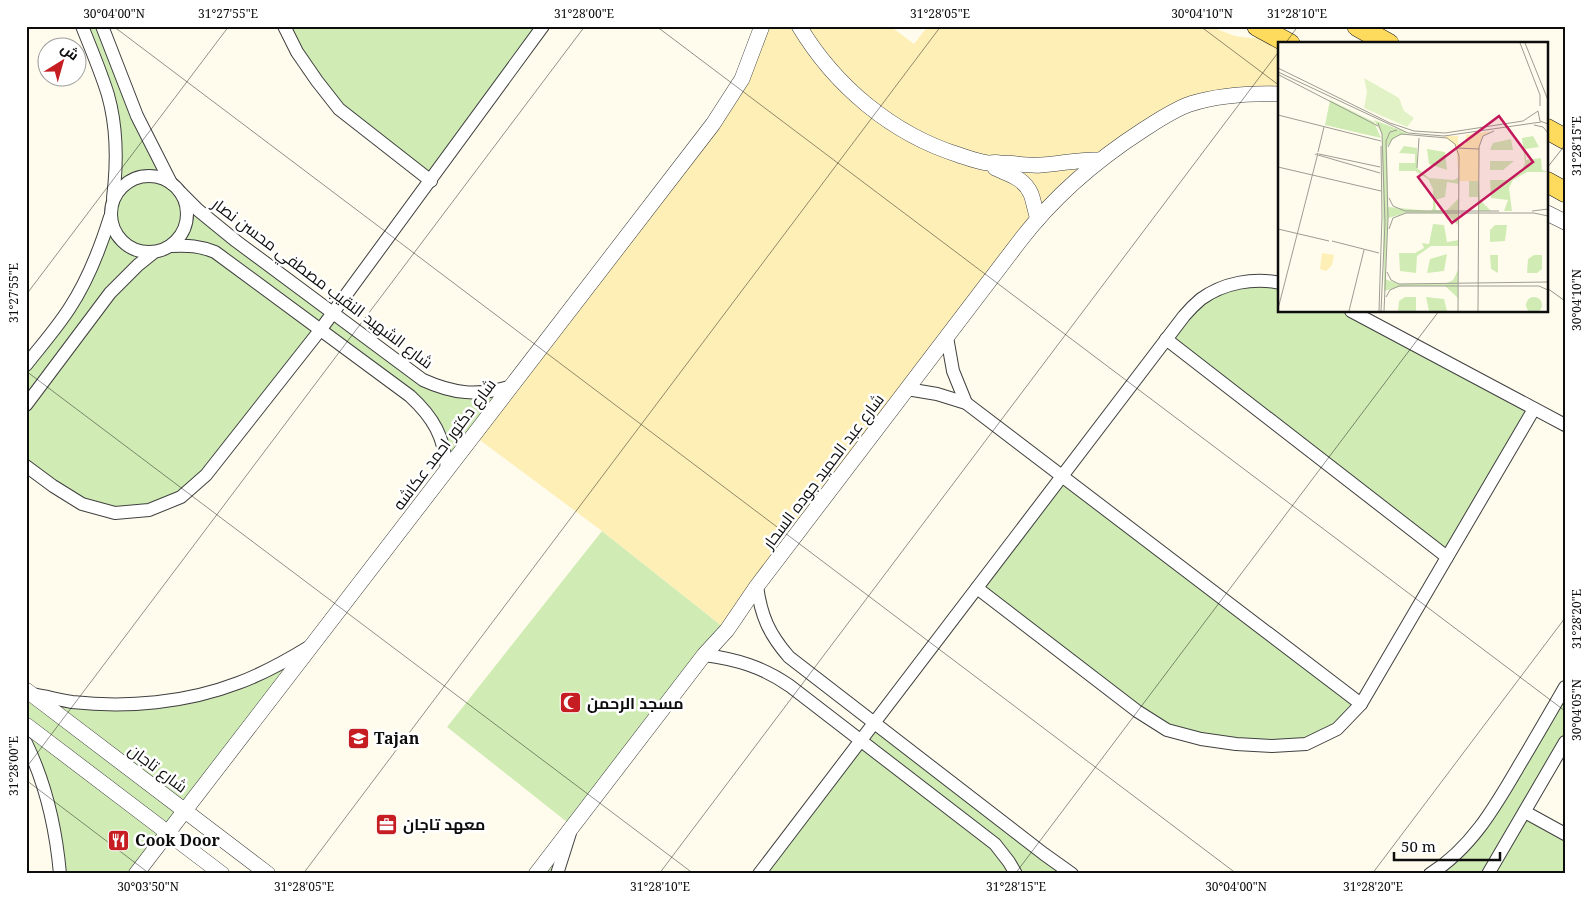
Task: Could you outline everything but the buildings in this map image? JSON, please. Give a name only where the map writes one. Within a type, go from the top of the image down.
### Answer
[{"type":"main road","points":[[1257,26],[1286,42]]},
{"type":"main road","points":[[1357,26],[1385,42]]},
{"type":"main road","points":[[1548,130],[1565,139]]},
{"type":"main road","points":[[1548,183],[1565,192]]},
{"type":"street","points":[[82,26],[108,96],[115,148],[116,174],[110,208],[113,230],[129,248],[153,253],[171,246],[184,231],[187,222],[185,202],[181,193],[171,183],[137,116],[102,26]]},
{"type":"street","points":[[284,26],[297,52],[339,109],[431,181]]},
{"type":"street","points":[[26,466],[82,504],[115,513],[149,510],[181,497],[206,475],[322,330],[543,26]]},
{"type":"street","name":"شارع دكتور احمد عكاشه","points":[[136,874],[713,124],[742,79],[762,26]]},
{"type":"street","points":[[799,26],[825,64],[867,105],[890,122],[942,150],[988,163],[1014,176],[1027,187],[1038,218]]},
{"type":"street","name":"شارع عبد الحميد جوده السحار","points":[[536,874],[704,655],[727,630],[757,586],[1038,218],[1066,188],[1098,160],[1163,117],[1187,105],[1234,94],[1278,94]]},
{"type":"street","points":[[988,163],[1032,165],[1074,160],[1098,160]]},
{"type":"street","points":[[113,199],[123,186],[138,177],[150,176],[161,178],[171,183]]},
{"type":"street","name":"شارع الشهيد النقيب مصطفي محسن نصار","points":[[181,193],[198,210],[236,241],[423,380],[456,392],[492,392],[510,387]]},
{"type":"street","points":[[1548,213],[1565,222]]},
{"type":"street","points":[[26,365],[69,309],[93,263],[110,218]]},
{"type":"street","points":[[171,246],[201,247],[215,252],[410,396],[423,407],[433,421],[445,452],[447,469]]},
{"type":"street","points":[[26,405],[110,293],[130,272],[153,253]]},
{"type":"street","points":[[759,874],[1184,316],[1201,299],[1222,287],[1246,281],[1278,283]]},
{"type":"street","points":[[1353,312],[1565,425]]},
{"type":"street","points":[[947,337],[954,371],[966,403]]},
{"type":"street","points":[[1166,339],[1447,557]]},
{"type":"street","points":[[907,389],[937,394],[966,403],[1361,704]]},
{"type":"street","points":[[977,588],[1137,711],[1167,730],[1201,739],[1236,744],[1272,746],[1306,744],[1337,729],[1361,704],[1534,409]]},
{"type":"street","points":[[757,586],[760,606],[766,625],[788,657],[1072,874]]},
{"type":"street","points":[[28,692],[72,702],[155,703],[194,696],[237,684],[275,667],[311,646]]},
{"type":"street","points":[[704,655],[741,661],[775,675],[995,844],[1016,874]]},
{"type":"street","points":[[1430,874],[1456,854],[1475,835],[1490,814],[1565,687]]},
{"type":"street","name":"شارع تاجان","points":[[28,692],[268,874]]},
{"type":"street","points":[[26,725],[222,874]]},
{"type":"street","points":[[1488,874],[1565,742]]},
{"type":"street","points":[[26,743],[48,803],[58,849],[60,874]]},
{"type":"street","points":[[1525,812],[1565,834]]},
{"type":"street","points":[[557,874],[572,826]]},
{"type":"green space","points":[[82,26],[102,26],[171,183],[181,193],[439,387],[509,387],[447,469],[433,421],[321,330],[206,475],[149,510],[82,504],[26,466],[26,365],[69,309],[110,218],[113,199],[112,122],[88,45],[88,38],[86,38]]},
{"type":"green space","points":[[284,26],[543,26],[431,181],[339,109]]},
{"type":"green space","points":[[1278,283],[1278,312],[1353,312],[1534,409],[1447,557],[1166,339],[1223,287]]},
{"type":"green space","points":[[1062,477],[1361,704],[1306,744],[1271,746],[1167,730],[977,588]]},
{"type":"green space","points":[[602,531],[727,630],[572,826],[447,727]]},
{"type":"green space","points":[[311,646],[136,874],[60,874],[26,743],[26,690],[72,702],[194,696]]},
{"type":"green space","points":[[1565,687],[1565,743],[1525,812],[1565,834],[1565,874],[1430,874],[1457,854]]},
{"type":"green space","points":[[874,724],[1072,874],[759,874]]},
{"type":"green space","points":[[572,826],[557,874],[536,874]]},
{"type":"sand","points":[[762,26],[890,26],[914,44],[928,26],[1209,26],[1235,36],[1264,37],[1278,43],[1278,94],[1187,105],[1066,188],[727,630],[602,531],[473,435],[713,124]]},
{"type":"place","name":"مسجد الرحمن","points":[[571,703]]},
{"type":"place","name":"Tajan","points":[[358,738]]},
{"type":"place","name":"معهد تاجان","points":[[387,824]]},
{"type":"place","name":"Cook Door","points":[[119,840]]}]
